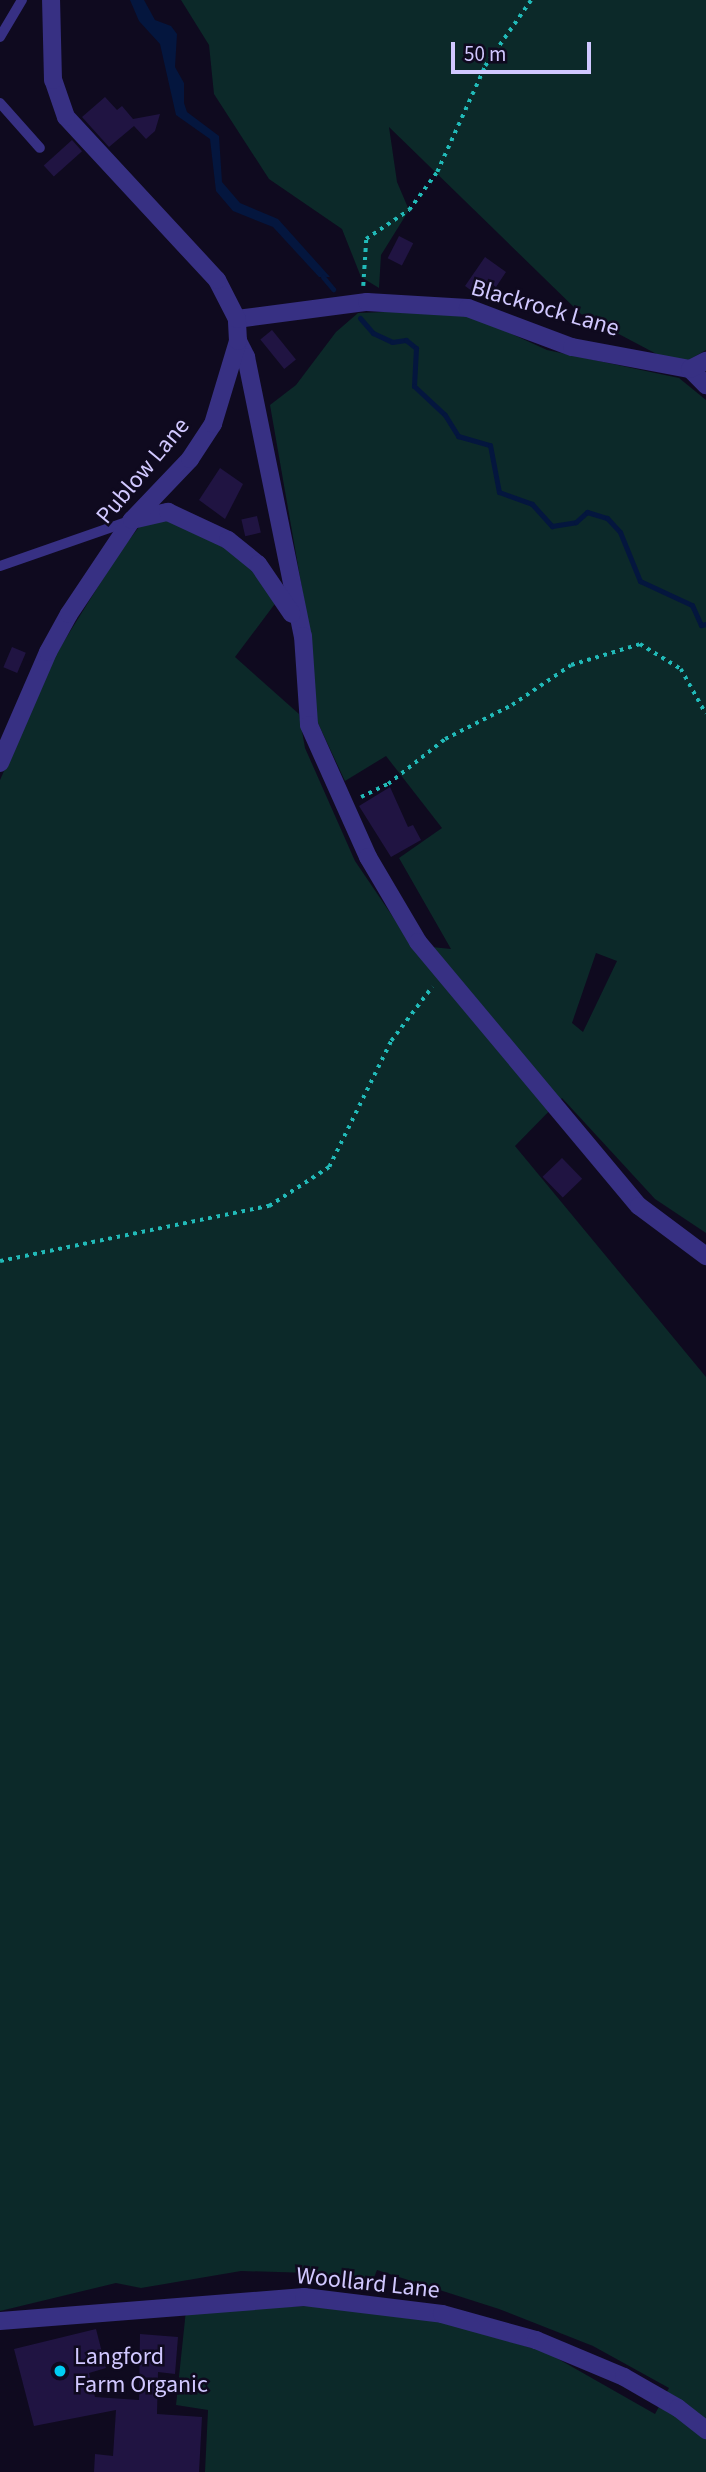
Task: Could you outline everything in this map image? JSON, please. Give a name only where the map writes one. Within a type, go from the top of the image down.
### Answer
[{"type":"street","name":"Publow Lane","points":[[0,763],[48,652],[132,520],[190,458],[213,424],[230,380],[238,341],[237,319],[218,280],[66,117],[53,80],[51,0]]},
{"type":"street","name":"Blackrock Lane","points":[[237,319],[367,302],[468,308],[572,347],[698,365],[706,385]]},
{"type":"street","points":[[238,341],[246,357],[303,636],[309,725],[344,806],[412,931],[443,972],[639,1206],[706,1256]]},
{"type":"street","points":[[132,520],[168,512],[228,540],[258,564],[283,597],[303,636]]},
{"type":"street","name":"Woollard Lane","points":[[0,2320],[304,2297],[442,2314],[536,2340],[624,2377],[678,2408],[706,2430]]},
{"type":"lane","points":[[0,37],[22,0]]},
{"type":"lane","points":[[0,103],[40,148]]},
{"type":"lane","points":[[0,566],[132,520]]},
{"type":"path","points":[[361,278],[366,239],[409,210],[437,172],[485,66],[531,0]]},
{"type":"path","points":[[344,806],[388,784],[445,739],[512,705],[571,665],[640,644],[681,669],[706,714]]},
{"type":"path","points":[[0,1261],[269,1206],[329,1167],[391,1041],[443,972]]},
{"type":"green space","points":[[181,0],[706,0],[706,350],[687,361],[666,359],[581,314],[389,127],[397,182],[409,210],[381,255],[379,288],[361,277],[342,229],[269,179],[214,94],[209,45]]},
{"type":"green space","points":[[437,310],[470,315],[547,350],[679,378],[706,400],[706,1233],[655,1199],[562,1098],[515,1146],[706,1377],[706,2472],[205,2472],[208,2410],[176,2405],[186,2310],[309,2306],[441,2322],[546,2352],[655,2414],[669,2388],[593,2346],[499,2309],[377,2270],[373,2280],[311,2273],[241,2271],[141,2288],[116,2283],[0,2311],[0,780],[56,654],[119,553],[139,527],[166,519],[241,556],[277,601],[235,657],[299,714],[305,748],[355,861],[412,945],[451,949],[399,858],[442,828],[386,756],[345,781],[317,721],[312,646],[270,405],[296,385],[336,332],[358,313]],"holes":[[[596,953],[617,961],[583,1032],[572,1023]]]},
{"type":"water","points":[[130,0],[144,0],[155,20],[171,26],[177,34],[175,67],[184,83],[184,103],[187,112],[219,136],[222,182],[240,203],[278,219],[330,277],[319,277],[273,227],[233,211],[216,191],[210,139],[176,115],[160,44],[139,21]]},
{"type":"building","points":[[105,97],[117,110],[122,106],[133,119],[160,114],[155,131],[146,139],[134,126],[109,147],[82,117]]},
{"type":"building","points":[[72,140],[82,151],[54,177],[44,165]]},
{"type":"building","points":[[399,236],[413,243],[402,266],[388,258]]},
{"type":"building","points":[[485,257],[506,272],[496,287],[489,282],[479,296],[465,286]]},
{"type":"building","points":[[272,330],[296,360],[284,369],[260,339]]},
{"type":"building","points":[[220,468],[243,484],[225,519],[199,500]]},
{"type":"building","points":[[257,516],[261,533],[245,536],[241,520]]},
{"type":"building","points":[[12,647],[26,653],[17,673],[3,667]]},
{"type":"building","points":[[390,787],[408,827],[413,825],[421,840],[391,857],[359,806]]},
{"type":"building","points":[[562,1158],[582,1179],[563,1198],[543,1177]]},
{"type":"building","points":[[96,2329],[106,2368],[89,2373],[95,2397],[139,2400],[140,2334],[178,2337],[175,2374],[158,2372],[157,2414],[202,2417],[199,2472],[94,2472],[95,2454],[113,2456],[116,2410],[34,2426],[14,2349]]},
{"type":"waterway","points":[[323,277],[333,289]]},
{"type":"waterway","points":[[360,318],[373,333],[392,342],[406,340],[416,348],[414,386],[445,415],[458,436],[490,445],[499,492],[532,504],[552,526],[576,522],[587,512],[607,518],[620,532],[640,581],[692,605],[701,625],[706,624]]},
{"type":"place","name":"Langford Farm Organic","points":[[60,2371]]}]
